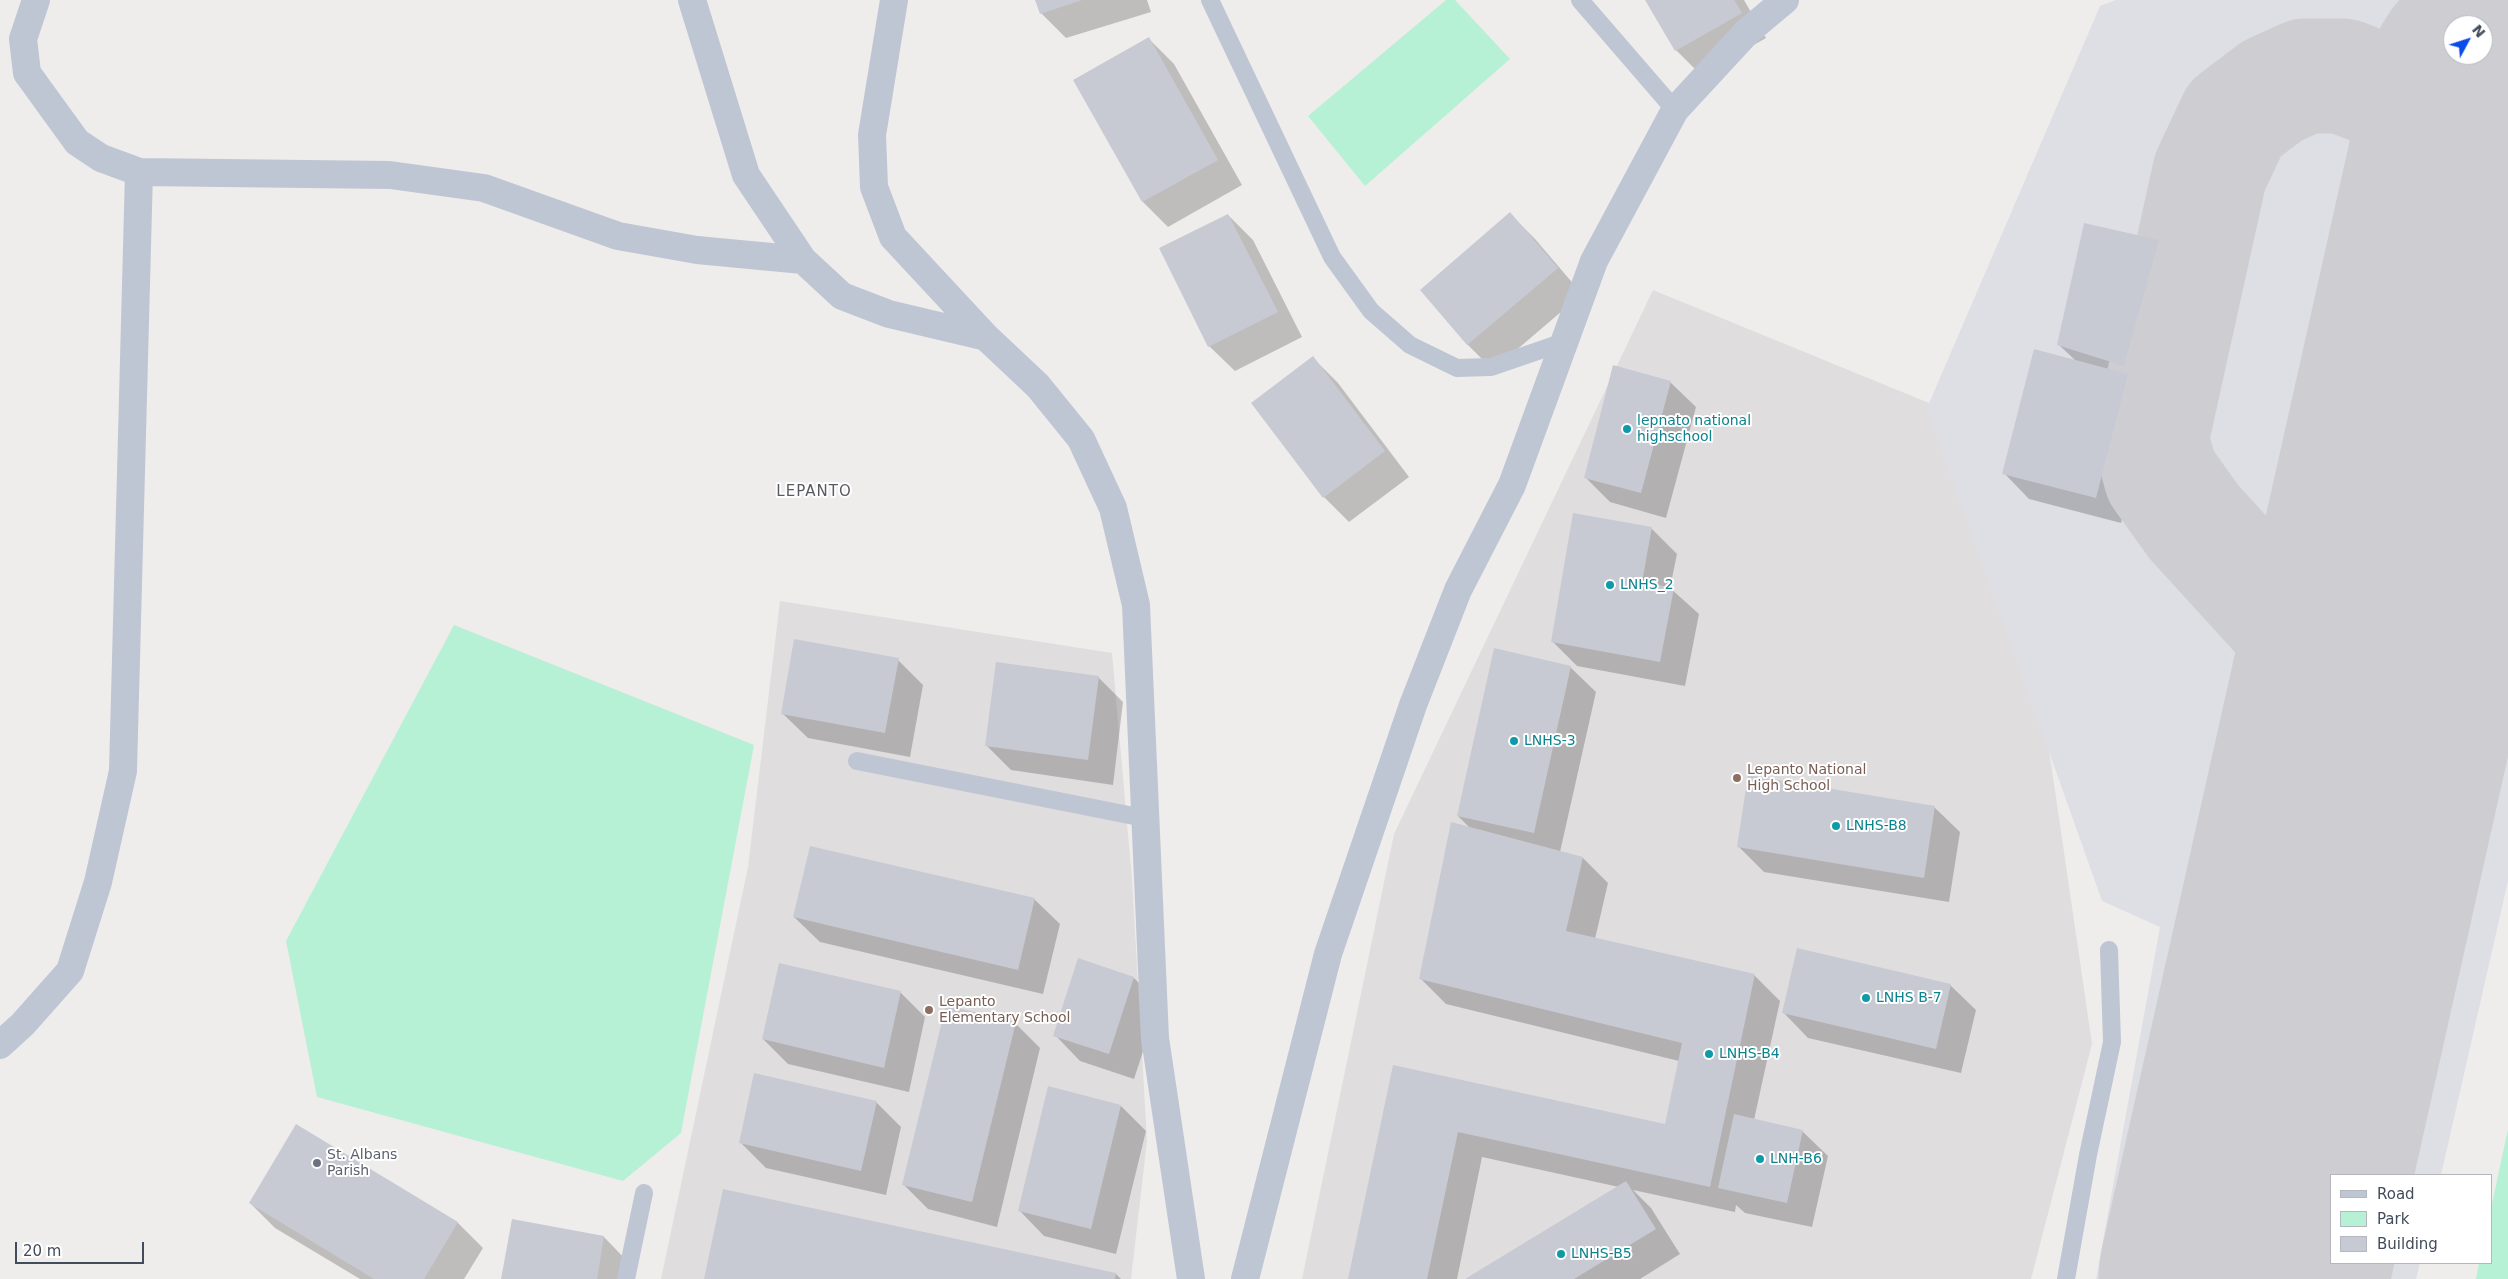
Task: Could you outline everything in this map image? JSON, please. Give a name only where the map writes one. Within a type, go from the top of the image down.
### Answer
[{"type":"street","points":[[36,0],[23,39],[27,73],[77,142],[101,158],[139,172],[390,175],[484,188],[618,236],[696,250],[803,260]]},
{"type":"street","points":[[692,0],[746,175],[803,260],[842,296],[889,314],[986,337]]},
{"type":"street","points":[[894,0],[872,135],[874,186],[893,237],[986,337],[1038,386],[1081,439],[1113,508],[1136,605],[1144,818],[1156,1038],[1191,1279]]},
{"type":"street","points":[[1245,1279],[1331,945],[1413,704],[1458,590],[1512,484],[1594,262],[1675,110],[1748,32],[1785,0]]},
{"type":"street","points":[[0,1045],[22,1024],[70,971],[98,882],[123,772],[139,172]]},
{"type":"lane","points":[[1210,0],[1332,257],[1371,311],[1410,346],[1457,368],[1491,367],[1564,342]]},
{"type":"lane","points":[[1580,0],[1675,110]]},
{"type":"lane","points":[[857,761],[1144,818]]},
{"type":"lane","points":[[2066,1279],[2088,1155],[2112,1042],[2109,950]]},
{"type":"lane","points":[[626,1279],[644,1193]]},
{"type":"shaded area","points":[[2116,0],[2508,0],[2508,881],[2441,1174],[2330,1174],[2330,1264],[2420,1264],[2416,1279],[2096,1279],[2160,927],[2102,901],[1927,408],[2100,6]]},
{"type":"shaded area","name":"Lepanto National High School","points":[[1653,290],[1929,403],[2045,722],[2092,1044],[2031,1279],[1302,1279],[1394,834]]},
{"type":"shaded area","name":"Lepanto Elementary School","points":[[780,601],[1112,653],[1132,879],[1147,1141],[1131,1279],[661,1279],[748,867]]},
{"type":"green space","points":[[1446,0],[1455,0],[1510,59],[1365,186],[1308,116]]},
{"type":"green space","points":[[454,625],[754,745],[681,1133],[623,1181],[317,1097],[286,941]]},
{"type":"green space","points":[[2508,1129],[2508,1279],[2476,1279],[2479,1264],[2493,1264],[2493,1199]]},
{"type":"building","points":[[1035,0],[1082,0],[1040,14]]},
{"type":"building","points":[[1645,0],[1734,0],[1742,13],[1675,51]]},
{"type":"building","points":[[1149,37],[1218,160],[1142,202],[1073,80]]},
{"type":"building","points":[[1510,212],[1558,268],[1467,345],[1420,290]]},
{"type":"building","points":[[1228,214],[1278,312],[1208,347],[1159,248]]},
{"type":"building","points":[[2084,223],[2159,240],[2124,366],[2057,345]]},
{"type":"building","points":[[2034,349],[2128,374],[2096,498],[2002,474]]},
{"type":"building","points":[[1313,356],[1385,451],[1323,498],[1251,403]]},
{"type":"building","name":"lepnato national highschool","points":[[1613,365],[1671,381],[1641,493],[1584,478]]},
{"type":"building","name":"LNHS_2","points":[[1573,513],[1652,527],[1642,582],[1674,588],[1660,662],[1551,642]]},
{"type":"building","points":[[794,639],[899,658],[885,733],[781,714]]},
{"type":"building","name":"LNHS-3","points":[[1494,648],[1571,666],[1534,833],[1457,816]]},
{"type":"building","points":[[996,662],[1099,676],[1088,760],[985,746]]},
{"type":"building","name":"LNHS-B8","points":[[1748,775],[1935,806],[1924,878],[1737,847]]},
{"type":"building","name":"LNHS-B4","points":[[1451,822],[1583,857],[1566,931],[1755,974],[1710,1187],[1458,1132],[1427,1279],[1348,1279],[1393,1065],[1665,1124],[1682,1043],[1419,979]]},
{"type":"building","points":[[810,846],[1035,898],[1018,970],[793,917]]},
{"type":"building","name":"LNHS B-7","points":[[1797,948],[1951,984],[1936,1049],[1782,1013]]},
{"type":"building","points":[[1078,958],[1134,977],[1109,1054],[1053,1036]]},
{"type":"building","points":[[779,963],[901,991],[884,1068],[762,1039]]},
{"type":"building","points":[[946,1005],[1016,1022],[972,1202],[902,1185]]},
{"type":"building","points":[[754,1073],[877,1101],[861,1171],[739,1143]]},
{"type":"building","points":[[1048,1086],[1121,1105],[1091,1229],[1018,1211]]},
{"type":"building","name":"LNH-B6","points":[[1734,1114],[1803,1130],[1787,1203],[1718,1188]]},
{"type":"building","name":"St. Albans Parish","points":[[296,1124],[458,1222],[424,1279],[374,1279],[249,1203]]},
{"type":"building","name":"LNHS-B5","points":[[1626,1181],[1656,1229],[1574,1279],[1465,1279]]},
{"type":"building","points":[[723,1189],[1116,1273],[1115,1279],[704,1279]]},
{"type":"building","points":[[512,1219],[604,1236],[597,1279],[501,1279]]},
{"type":"taxiway","points":[[2369,714],[2194,522],[2161,476],[2151,439],[2210,172],[2235,119],[2272,91],[2305,76],[2343,76],[2382,91],[2415,118],[2441,147],[2479,223]]},
{"type":"runway","points":[[2243,1279],[2508,95]]},
{"type":"place","name":"lepnato national highschool","points":[[1627,429]]},
{"type":"place","name":"LNHS_2","points":[[1610,585]]},
{"type":"place","name":"LNHS-3","points":[[1514,741]]},
{"type":"place","name":"Lepanto National High School","points":[[1737,778]]},
{"type":"place","name":"LNHS-B8","points":[[1836,826]]},
{"type":"place","name":"LNHS B-7","points":[[1866,998]]},
{"type":"place","name":"Lepanto Elementary School","points":[[929,1010]]},
{"type":"place","name":"LNHS-B4","points":[[1709,1054]]},
{"type":"place","name":"LNH-B6","points":[[1760,1159]]},
{"type":"place","name":"St. Albans Parish","points":[[317,1163]]},
{"type":"place","name":"LNHS-B5","points":[[1561,1254]]},
{"type":"district","name":"LEPANTO","points":[[814,492]]}]
